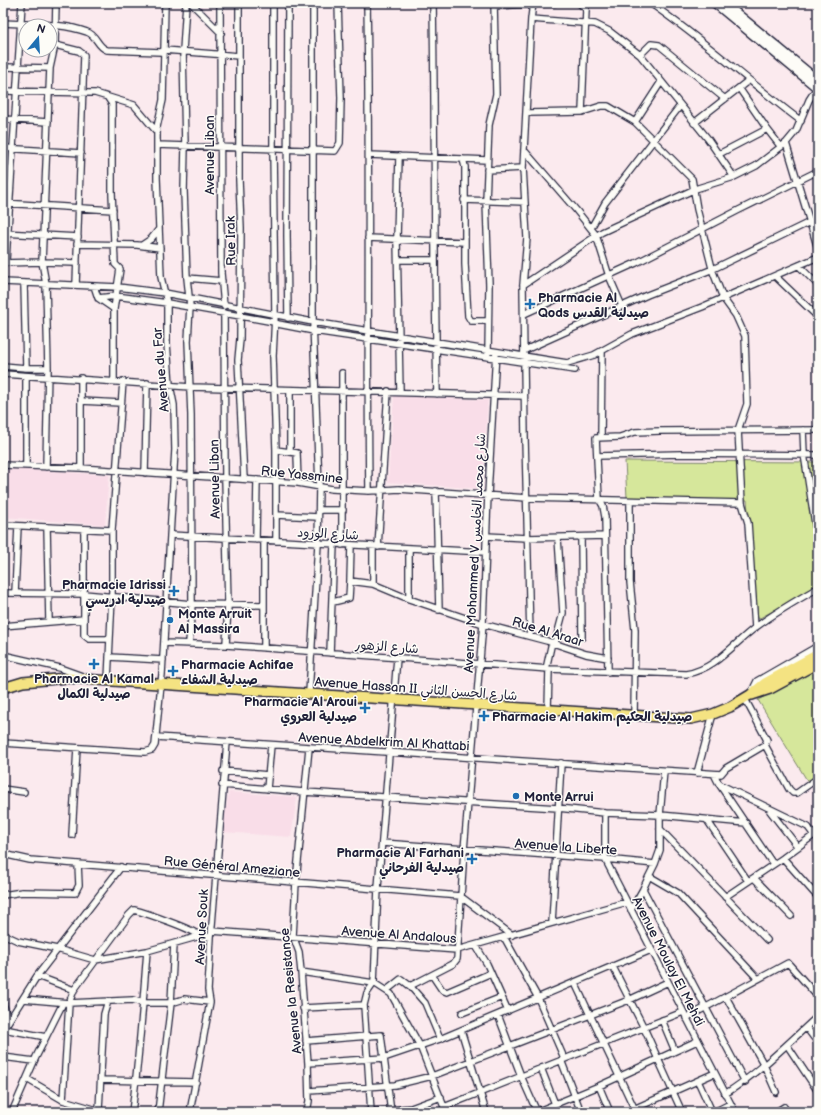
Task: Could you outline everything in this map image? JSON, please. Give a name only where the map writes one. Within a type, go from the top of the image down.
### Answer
[{"type":"main road","name":"Avenue Hassan II شارع الحسن الثاني","points":[[747,697],[765,683],[818,654]]},
{"type":"main road","name":"Avenue Hassan II شارع الحسن الثاني","points":[[3,688],[23,682],[49,679],[108,680],[691,719],[713,714],[747,697],[770,689],[818,663]]},
{"type":"street","points":[[21,18],[22,3]]},
{"type":"street","points":[[56,3],[56,18]]},
{"type":"street","name":"Avenue du Far","points":[[156,737],[163,660],[174,475],[175,429],[167,343],[167,303],[161,278],[157,145],[157,132],[163,100],[165,3]]},
{"type":"street","points":[[186,3],[184,51],[186,146],[184,191],[187,278],[190,306],[188,341],[191,387],[190,537],[192,604],[189,643]]},
{"type":"street","points":[[191,3],[220,33]]},
{"type":"street","name":"Avenue Liban","points":[[220,3],[220,148],[222,281],[224,306]]},
{"type":"street","name":"Rue Irak","points":[[239,3],[241,312],[238,360],[244,479]]},
{"type":"street","points":[[273,3],[272,149],[275,315],[273,389],[277,481],[276,541]]},
{"type":"street","points":[[288,3],[288,318]]},
{"type":"street","points":[[309,693],[319,510],[313,322],[313,3]]},
{"type":"street","points":[[157,145],[220,148],[313,149],[335,151],[340,143],[341,98],[338,3]]},
{"type":"street","points":[[367,3],[370,155],[368,238],[369,491]]},
{"type":"street","points":[[433,3],[436,158],[435,340],[437,394]]},
{"type":"street","points":[[487,357],[488,321],[486,201],[489,125],[496,94],[494,5],[554,3]]},
{"type":"street","points":[[582,3],[586,9],[582,112]]},
{"type":"street","points":[[650,3],[710,47],[748,80],[801,121]]},
{"type":"street","points":[[523,285],[596,236],[695,189],[734,177],[756,166],[786,143],[796,131],[809,100],[818,88],[714,3]]},
{"type":"street","points":[[725,3],[818,80]]},
{"type":"street","points":[[530,636],[524,396],[523,285],[527,238],[523,168],[533,4]]},
{"type":"street","points":[[531,19],[586,22],[595,24],[609,31],[640,55],[719,154],[734,177]]},
{"type":"street","points":[[3,23],[18,23]]},
{"type":"street","points":[[58,25],[89,32],[100,46],[107,50],[161,52],[164,50],[184,51],[186,53],[220,53],[223,56],[239,56]]},
{"type":"street","points":[[640,55],[651,44],[659,45],[724,99]]},
{"type":"street","points":[[58,46],[79,51],[84,55],[76,285]]},
{"type":"street","points":[[3,263],[6,261],[5,233],[10,204],[19,58]]},
{"type":"street","points":[[46,467],[48,368],[46,284],[42,262],[50,68],[52,58]]},
{"type":"street","points":[[3,67],[50,68]]},
{"type":"street","points":[[694,123],[748,80]]},
{"type":"street","points":[[635,122],[661,82]]},
{"type":"street","points":[[739,88],[781,147]]},
{"type":"street","points":[[3,91],[95,93],[134,105],[157,132]]},
{"type":"street","points":[[108,98],[112,104],[115,264],[120,269],[114,309],[114,380]]},
{"type":"street","points":[[527,113],[582,112],[601,106],[608,106],[635,122],[689,175],[695,189],[702,229],[712,269],[723,298],[742,327],[746,346],[747,404],[738,430],[742,503],[748,523],[755,628]]},
{"type":"street","points":[[591,228],[605,203],[680,106]]},
{"type":"street","points":[[3,120],[48,122]]},
{"type":"street","points":[[719,154],[767,129]]},
{"type":"street","points":[[786,143],[818,248]]},
{"type":"street","points":[[3,148],[81,153]]},
{"type":"street","points":[[524,150],[591,228],[596,236],[609,276],[622,306]]},
{"type":"street","points":[[370,155],[487,160]]},
{"type":"street","points":[[399,156],[398,260],[400,392]]},
{"type":"street","points":[[463,159],[465,167],[464,200],[468,316],[470,321],[488,321]]},
{"type":"street","points":[[487,170],[523,168]]},
{"type":"street","points":[[524,314],[609,276],[797,180],[818,172]]},
{"type":"street","points":[[464,200],[525,202]]},
{"type":"street","points":[[3,203],[44,207],[113,210]]},
{"type":"street","points":[[3,282],[118,287],[165,293],[189,297],[224,306],[278,324],[314,331],[399,342],[496,359],[524,356],[622,306],[712,269],[818,218]]},
{"type":"street","points":[[141,245],[151,239],[159,229]]},
{"type":"street","points":[[5,233],[78,237]]},
{"type":"street","points":[[368,238],[465,242]]},
{"type":"street","points":[[77,244],[141,245],[160,248]]},
{"type":"street","points":[[98,298],[116,296],[190,306],[224,313],[241,312],[275,315],[369,331],[435,340],[496,352],[566,363],[586,359],[632,334],[723,298],[818,257]]},
{"type":"street","points":[[398,260],[435,260]]},
{"type":"street","points":[[3,263],[76,262]]},
{"type":"street","points":[[799,266],[818,285]]},
{"type":"street","points":[[775,276],[818,317]]},
{"type":"street","points":[[187,278],[222,281]]},
{"type":"street","points":[[24,283],[26,368]]},
{"type":"street","points":[[94,286],[94,291],[98,298],[114,309]]},
{"type":"street","name":"Avenue Liban","points":[[224,313],[225,478],[228,605],[226,645]]},
{"type":"street","points":[[601,437],[602,351]]},
{"type":"street","name":"Avenue Mohammed V شارع محمد الخامس","points":[[457,950],[460,896],[483,624],[485,552],[495,396],[496,352]]},
{"type":"street","points":[[524,356],[576,370]]},
{"type":"street","points":[[3,366],[48,368]]},
{"type":"street","points":[[342,373],[342,545]]},
{"type":"street","points":[[3,374],[48,378],[114,380],[191,387],[239,387],[316,391],[388,391],[524,396]]},
{"type":"street","points":[[26,376],[26,466]]},
{"type":"street","points":[[81,378],[81,468]]},
{"type":"street","points":[[108,680],[112,597],[112,530],[122,381]]},
{"type":"street","points":[[145,473],[147,383]]},
{"type":"street","points":[[290,390],[290,451]]},
{"type":"street","points":[[373,584],[382,491],[388,391]]},
{"type":"street","points":[[81,401],[121,403]]},
{"type":"street","points":[[804,430],[804,454],[818,543]]},
{"type":"street","points":[[608,672],[605,510],[599,499],[596,438],[620,437],[635,432],[818,430]]},
{"type":"street","points":[[276,450],[295,452],[298,455],[298,483]]},
{"type":"street","points":[[597,456],[818,454]]},
{"type":"street","name":"Rue Yassmine","points":[[3,465],[81,468],[277,481],[332,489],[369,491],[399,489],[488,494],[527,498],[742,503]]},
{"type":"street","points":[[256,540],[257,480]]},
{"type":"street","points":[[436,491],[439,550],[439,610]]},
{"type":"street","points":[[630,501],[630,582],[635,630],[633,673],[634,716]]},
{"type":"street","points":[[319,510],[343,510]]},
{"type":"street","points":[[276,515],[318,517]]},
{"type":"street","points":[[3,525],[112,530]]},
{"type":"street","points":[[15,593],[18,526]]},
{"type":"street","points":[[47,527],[48,622]]},
{"type":"street","points":[[84,529],[84,619],[86,638],[110,639]]},
{"type":"street","name":"شارع الورود","points":[[170,536],[485,552]]},
{"type":"street","points":[[486,536],[558,538],[605,536]]},
{"type":"street","points":[[581,536],[582,637]]},
{"type":"street","points":[[548,710],[548,669],[563,613],[558,538]]},
{"type":"street","points":[[264,541],[264,648]]},
{"type":"street","points":[[330,653],[334,544]]},
{"type":"street","points":[[333,602],[349,598],[351,545]]},
{"type":"street","points":[[409,549],[409,599]]},
{"type":"street","name":"Rue Al Araar","points":[[350,581],[373,584],[439,610],[483,624],[530,636],[586,654],[608,658]]},
{"type":"street","name":"شارع الزهور","points":[[164,643],[226,645],[548,669],[686,674],[706,669],[720,659],[755,628],[818,588]]},
{"type":"street","points":[[3,593],[84,594],[192,604],[264,605]]},
{"type":"street","points":[[3,626],[84,619]]},
{"type":"street","points":[[773,864],[719,784],[714,774],[721,774],[726,768],[765,745],[767,740],[747,697],[757,681],[818,646]]},
{"type":"street","points":[[3,655],[60,668],[97,680]]},
{"type":"street","points":[[109,657],[163,660]]},
{"type":"street","points":[[371,1112],[364,1005],[367,993],[374,983],[378,888],[387,798],[397,658]]},
{"type":"street","points":[[697,773],[713,714]]},
{"type":"street","points":[[3,743],[145,752],[152,750],[156,737]]},
{"type":"street","name":"Avenue Abdelkrim Al Khattabi","points":[[156,737],[390,754],[472,756],[714,774]]},
{"type":"street","name":"Avenue Souk","points":[[190,1112],[210,1002],[208,990],[211,934],[226,742]]},
{"type":"street","points":[[267,789],[271,745]]},
{"type":"street","points":[[765,745],[789,789],[793,793],[797,793],[818,778]]},
{"type":"street","points":[[72,834],[77,748]]},
{"type":"street","name":"Avenue la Resistance","points":[[307,1112],[309,1091],[308,1063],[301,972],[299,952],[293,936],[296,882],[309,748]]},
{"type":"street","points":[[552,923],[561,763]]},
{"type":"street","points":[[223,771],[268,775]]},
{"type":"street","points":[[631,910],[643,889],[660,850],[660,815],[664,771]]},
{"type":"street","points":[[719,784],[812,831],[814,835],[725,897]]},
{"type":"street","points":[[222,785],[468,804],[660,815],[746,823]]},
{"type":"street","points":[[3,790],[24,792]]},
{"type":"street","points":[[769,809],[798,847]]},
{"type":"street","name":"Avenue Moulay El Mehdi","points":[[605,813],[606,859],[697,1041],[735,1112]]},
{"type":"street","points":[[707,820],[748,881]]},
{"type":"street","points":[[660,829],[767,940]]},
{"type":"street","name":"Avenue la Liberte","points":[[382,843],[606,859],[655,864]]},
{"type":"street","name":"Rue Général Ameziane","points":[[3,854],[30,860],[460,896]]},
{"type":"street","points":[[783,858],[815,894]]},
{"type":"street","points":[[3,895],[22,892],[75,893],[79,885],[78,864]]},
{"type":"street","points":[[46,1037],[3,1030],[24,999],[37,976],[121,867]]},
{"type":"street","points":[[649,876],[678,893],[758,979]]},
{"type":"street","points":[[754,878],[791,916]]},
{"type":"street","points":[[643,889],[745,1082]]},
{"type":"street","points":[[460,896],[512,935]]},
{"type":"street","name":"Avenue Al Andalous","points":[[200,936],[211,934],[293,936],[457,950],[476,946],[627,902]]},
{"type":"street","points":[[12,1112],[34,1061],[66,1003],[95,960],[131,912],[134,910],[180,926],[197,933],[200,936]]},
{"type":"street","points":[[3,934],[18,942],[57,949],[95,960],[147,951],[200,936]]},
{"type":"street","points":[[504,937],[538,998],[563,1059],[581,1112]]},
{"type":"street","points":[[158,1112],[171,1003],[174,944]]},
{"type":"street","points":[[476,946],[508,1011]]},
{"type":"street","points":[[410,986],[455,963],[457,959],[457,950]]},
{"type":"street","points":[[308,1063],[384,1058],[440,1039],[651,950]]},
{"type":"street","points":[[132,1112],[147,951]]},
{"type":"street","points":[[686,1018],[788,963],[818,997]]},
{"type":"street","points":[[613,967],[659,1059],[682,1112]]},
{"type":"street","points":[[301,972],[374,983],[394,997],[420,1046],[445,1109],[521,1076],[683,1012]]},
{"type":"street","points":[[432,975],[442,989],[447,992],[491,974]]},
{"type":"street","points":[[37,976],[74,990]]},
{"type":"street","points":[[386,990],[402,979],[410,986],[425,1003],[440,1039]]},
{"type":"street","points":[[309,1091],[405,1084],[432,1076],[470,1060],[629,1000],[668,982]]},
{"type":"street","points":[[575,983],[636,1110]]},
{"type":"street","points":[[462,1013],[502,997]]},
{"type":"street","points":[[726,997],[764,1065],[776,1092]]},
{"type":"street","points":[[24,999],[66,1003],[133,1000],[143,1003],[171,1003],[184,999],[210,1002]]},
{"type":"street","points":[[27,1079],[63,1100],[101,1111],[104,1014],[108,1001]]},
{"type":"street","points":[[63,1100],[66,1003]]},
{"type":"street","points":[[303,1008],[364,1005]]},
{"type":"street","points":[[4,1006],[8,1021]]},
{"type":"street","points":[[498,1015],[521,1076],[537,1112],[599,1086],[697,1041]]},
{"type":"street","points":[[725,1094],[745,1082],[788,1045],[818,1016]]},
{"type":"street","points":[[662,1020],[675,1051]]},
{"type":"street","points":[[806,1027],[818,1043]]},
{"type":"street","points":[[461,1030],[486,1112]]},
{"type":"street","points":[[306,1041],[381,1036],[391,1111]]},
{"type":"street","points":[[788,1045],[818,1090]]},
{"type":"street","points":[[3,1057],[34,1061]]},
{"type":"street","points":[[541,1068],[555,1104]]},
{"type":"street","points":[[627,1112],[636,1110],[715,1073]]},
{"type":"street","points":[[101,1080],[136,1082],[196,1082]]},
{"type":"street","points":[[698,1081],[713,1112],[730,1104]]},
{"type":"street","points":[[599,1086],[610,1112]]},
{"type":"street","points":[[366,1112],[391,1111],[421,1105],[441,1097]]},
{"type":"street","points":[[776,1112],[784,1108],[787,1112]]},
{"type":"shaded area","points":[[394,396],[488,400],[482,489],[388,482]]},
{"type":"shaded area","points":[[5,468],[109,475],[105,525],[3,517]]},
{"type":"shaded area","points":[[229,792],[297,797],[291,837],[222,832]]},
{"type":"green space","points":[[625,461],[818,462],[818,587],[758,619],[747,500],[627,498]]},
{"type":"green space","points":[[818,667],[818,774],[808,782],[758,700]]},
{"type":"place","name":"Pharmacie Al Qods صيدلية القدس","points":[[530,304]]},
{"type":"place","name":"Pharmacie Idrissi صيدلية ادريسي","points":[[174,591]]},
{"type":"place","name":"Monte Arruit Al Massira","points":[[170,620]]},
{"type":"place","name":"Pharmacie Al Kamal صيدلية الكمال","points":[[94,664]]},
{"type":"place","name":"Pharmacie Achifae صيدلية الشفاء","points":[[173,671]]},
{"type":"place","name":"Pharmacie Al Aroui صيدلية العروي","points":[[365,708]]},
{"type":"place","name":"Pharmacie Al Hakim صيدلية الحكيم","points":[[484,716]]},
{"type":"place","name":"Monte Arrui","points":[[516,796]]},
{"type":"place","name":"Pharmacie Al Farhani صيدلية الفرحاني","points":[[472,859]]}]
